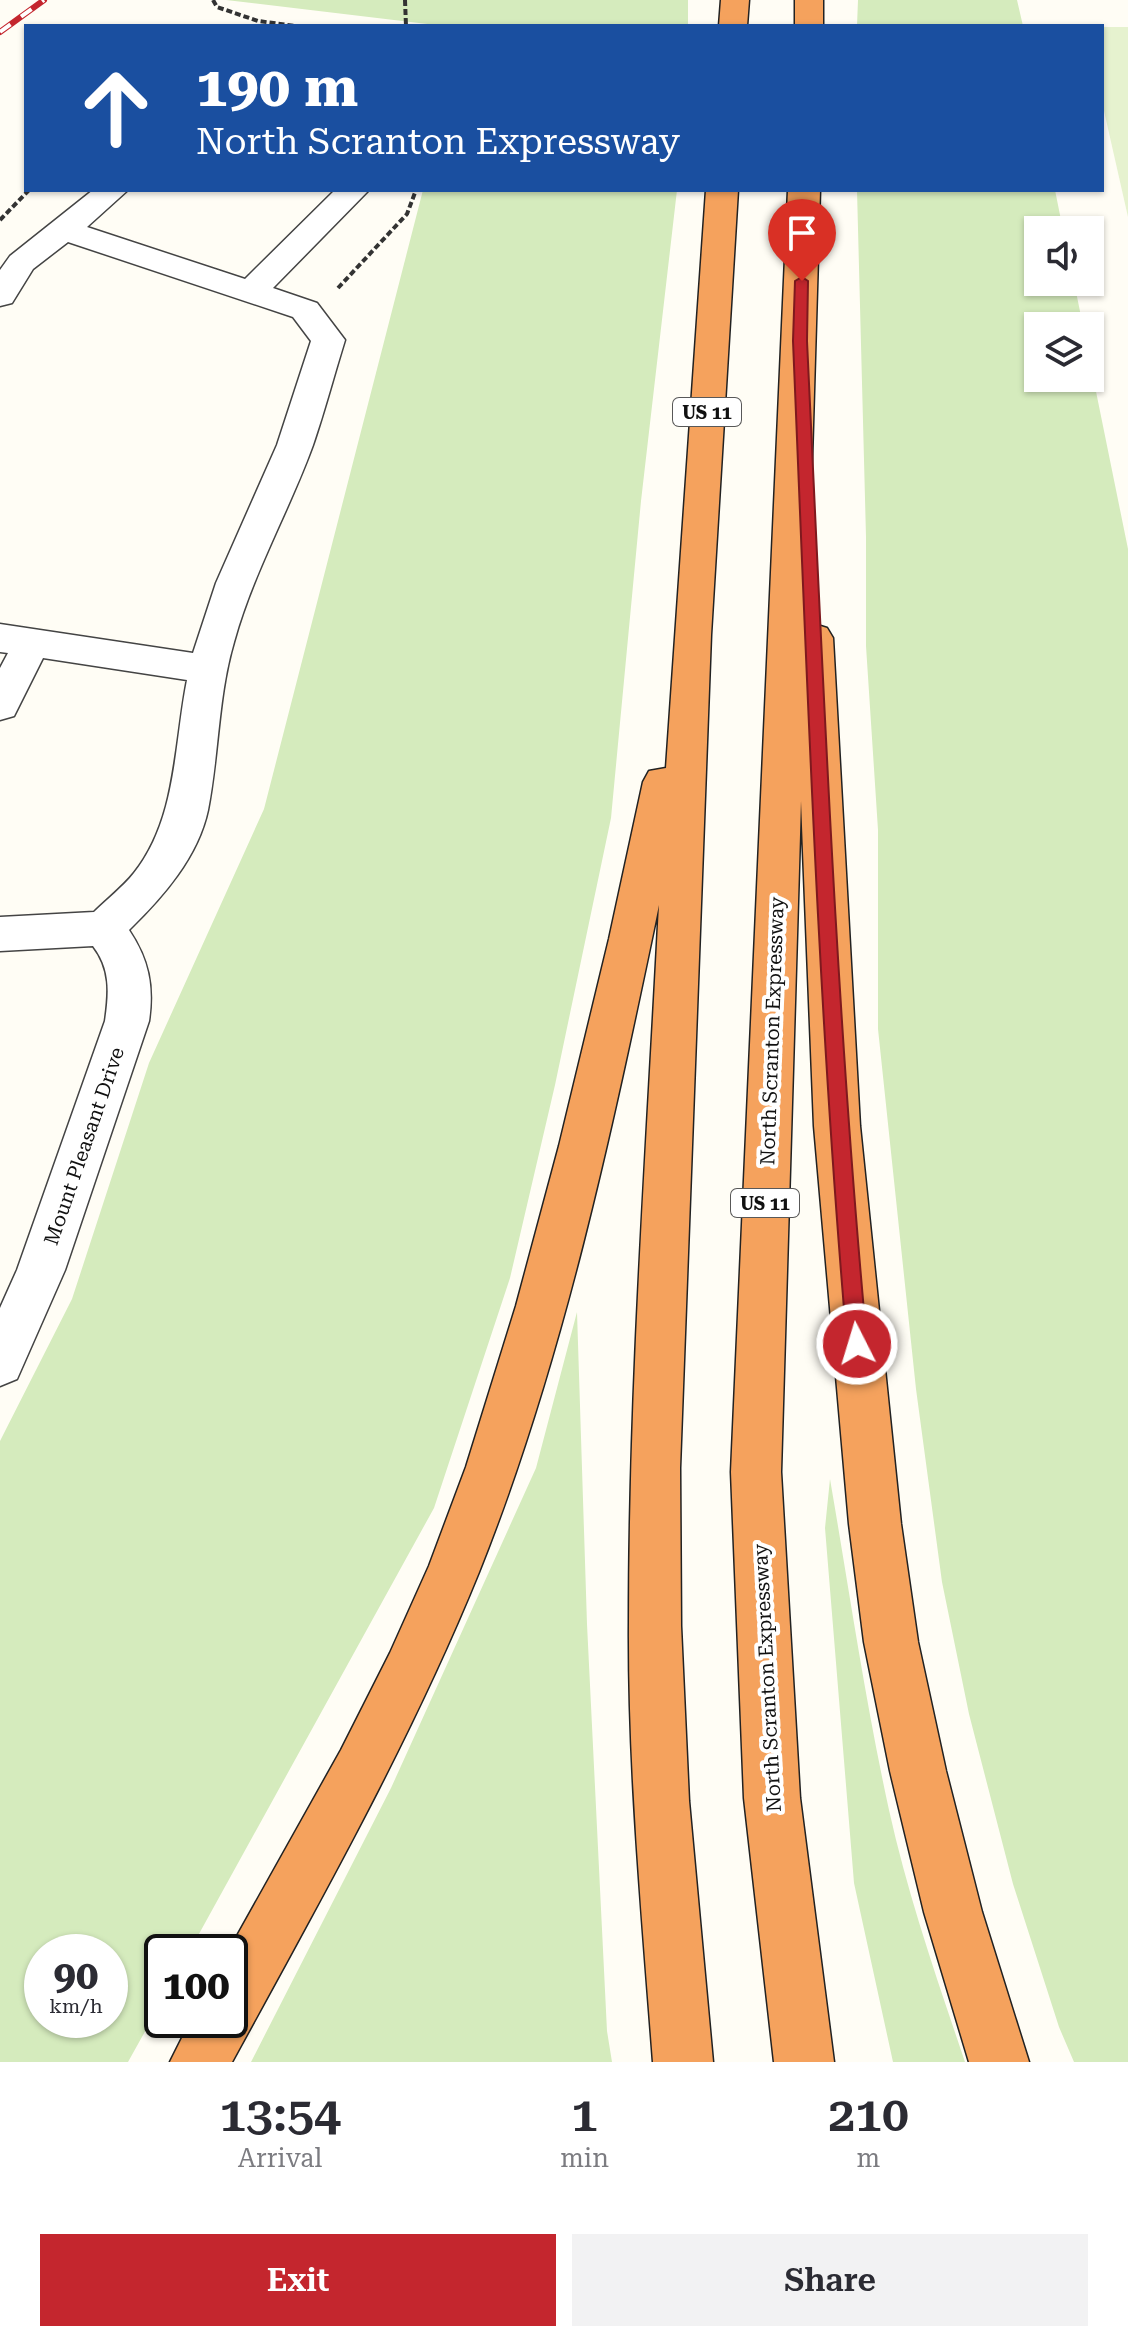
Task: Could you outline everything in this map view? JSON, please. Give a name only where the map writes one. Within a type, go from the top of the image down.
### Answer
[{"type":"highway","points":[[733,24],[735,0]]},
{"type":"highway","points":[[809,0],[809,24]]},
{"type":"highway","name":"US 11","points":[[683,2062],[661,1801],[655,1626],[655,1468],[692,635],[722,192]]},
{"type":"highway","name":"North Scranton Expressway","points":[[804,192],[756,1472],[772,1798],[804,2062]]},
{"type":"highway","points":[[800,341],[837,1126],[875,1524],[891,1642],[918,1771],[953,1912],[999,2062]]},
{"type":"highway","points":[[248,1974],[379,1733],[431,1623],[475,1516],[513,1404],[607,1046],[636,921],[692,635]]},
{"type":"highway","points":[[200,2062],[213,2038]]},
{"type":"street","points":[[0,296],[21,263],[110,192]]},
{"type":"street","points":[[251,292],[351,192]]},
{"type":"street","points":[[0,934],[104,928],[148,886],[173,847],[187,812],[214,643],[235,583],[295,445],[328,340],[305,310],[64,230]]},
{"type":"street","points":[[0,706],[16,641],[209,669]]},
{"type":"street","name":"Mount Pleasant Drive","points":[[0,1363],[41,1270],[127,1021],[133,984],[123,952],[104,928]]},
{"type":"path","points":[[213,0],[217,7],[258,21],[281,24]]},
{"type":"path","points":[[405,0],[406,24]]},
{"type":"path","points":[[0,220],[27,192]]},
{"type":"path","points":[[305,310],[343,284],[407,214],[415,192]]},
{"type":"green space","points":[[226,0],[688,0],[688,24],[427,24]]},
{"type":"green space","points":[[858,0],[1017,0],[1023,24],[857,24]]},
{"type":"green space","points":[[1104,27],[1128,27],[1128,217],[1104,111]]},
{"type":"green space","points":[[422,192],[677,192],[641,501],[611,818],[555,1085],[510,1278],[434,1508],[199,1934],[144,1934],[144,2033],[128,2062],[0,2062],[0,1441],[72,1299],[149,1063],[264,809]]},
{"type":"green space","points":[[857,192],[1055,192],[1060,216],[1024,216],[1024,296],[1077,296],[1080,312],[1024,312],[1024,392],[1096,392],[1128,549],[1128,2062],[1074,2062],[1059,2027],[1013,1884],[969,1714],[942,1582],[916,1389],[878,1029],[878,830],[866,646]]},
{"type":"green space","points":[[577,1312],[587,1624],[607,2031],[612,2062],[251,2062],[391,1788],[536,1468]]},
{"type":"green space","points":[[830,1479],[889,1810],[914,1906],[965,2062],[893,2062],[854,1883],[825,1528]]},
{"type":"railway","points":[[0,32],[44,0]]},
{"type":"route","points":[[802,281],[800,341],[829,989],[837,1126],[857,1344]]}]
